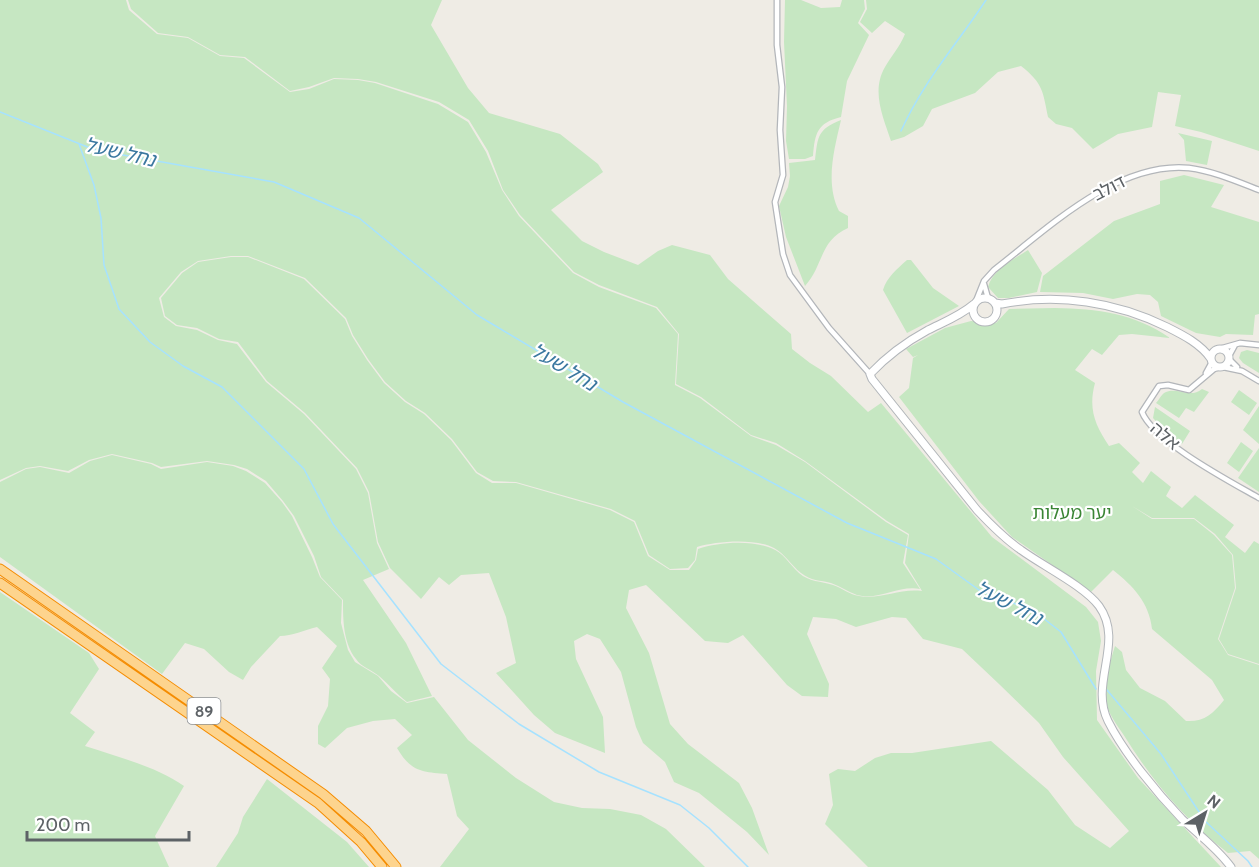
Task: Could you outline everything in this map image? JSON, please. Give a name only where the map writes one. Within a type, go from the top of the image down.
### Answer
[{"type":"highway","name":"89","points":[[0,569],[323,794],[366,831],[396,867]]},
{"type":"highway","name":"89","points":[[0,583],[318,803],[361,842],[382,867]]},
{"type":"main road","points":[[1195,343],[1221,367],[1227,364],[1229,357],[1225,351],[1195,343],[1149,319],[1102,304],[1050,299],[1012,302],[991,300],[975,302],[957,316],[910,341],[880,363],[870,374],[977,510],[994,528],[1019,549],[1098,604],[1106,617],[1110,635],[1102,696],[1108,720],[1124,746],[1164,798],[1184,820],[1220,852],[1231,867]]},
{"type":"main road","points":[[991,300],[996,314]]},
{"type":"main road","points":[[975,302],[972,312],[978,320]]},
{"type":"main road","points":[[957,316],[971,317],[985,322],[991,321],[996,314],[1012,302]]},
{"type":"main road","points":[[1212,361],[1217,350]]},
{"type":"street","points":[[777,0],[777,45],[782,87],[780,130],[783,175],[775,202],[775,213],[783,254],[790,275],[829,328],[870,374]]},
{"type":"street","name":"דולב","points":[[975,302],[984,281],[994,270],[1088,198],[1130,177],[1161,169],[1191,168],[1220,175],[1259,190]]},
{"type":"street","points":[[984,281],[984,289],[991,300]]},
{"type":"street","points":[[1217,350],[1240,343],[1259,345]]},
{"type":"street","points":[[1240,343],[1233,346],[1229,357],[1242,371],[1259,381]]},
{"type":"street","points":[[1203,378],[1212,361]]},
{"type":"street","points":[[1221,367],[1242,371]]},
{"type":"street","name":"אלה","points":[[1221,367],[1214,369],[1189,390],[1168,385],[1159,386],[1142,412],[1156,430],[1185,453],[1259,498]]},
{"type":"green space","points":[[0,0],[126,0],[129,10],[157,34],[188,38],[220,56],[244,58],[290,92],[309,89],[334,79],[358,80],[375,83],[438,104],[468,122],[486,152],[502,190],[519,216],[573,273],[599,287],[656,308],[678,334],[675,385],[700,398],[751,436],[776,445],[805,462],[886,522],[908,535],[903,563],[920,589],[904,589],[873,596],[857,595],[831,583],[805,576],[774,548],[747,542],[715,543],[697,547],[695,560],[688,568],[670,569],[649,555],[635,521],[611,509],[516,482],[493,481],[477,472],[452,439],[425,413],[406,401],[385,382],[353,335],[346,318],[305,278],[248,256],[198,261],[181,272],[159,298],[164,317],[176,326],[197,330],[218,340],[237,344],[266,382],[304,414],[356,469],[368,493],[377,543],[389,569],[363,580],[406,643],[432,696],[407,702],[379,676],[358,662],[346,638],[343,600],[321,577],[314,556],[294,516],[266,481],[247,469],[207,461],[161,467],[112,454],[89,460],[68,471],[40,466],[26,468],[0,480]]},
{"type":"green space","points":[[128,0],[442,0],[431,25],[468,88],[489,113],[560,134],[598,164],[603,172],[551,210],[582,241],[638,265],[658,251],[672,245],[710,255],[728,279],[791,334],[792,349],[831,376],[868,412],[881,403],[992,537],[1086,607],[1098,622],[1101,641],[1096,671],[1097,720],[1138,778],[1221,867],[868,867],[825,824],[833,805],[829,774],[838,769],[855,771],[875,758],[891,753],[912,753],[991,741],[1048,790],[1075,825],[1110,848],[1129,831],[1063,757],[1039,723],[999,684],[962,649],[923,639],[906,618],[892,617],[856,627],[836,619],[813,617],[807,634],[829,684],[828,697],[802,696],[787,685],[743,635],[728,643],[705,641],[646,585],[629,590],[626,608],[649,653],[670,724],[688,744],[739,783],[752,808],[769,855],[747,832],[699,793],[674,782],[665,762],[643,743],[636,727],[621,672],[600,639],[587,634],[574,641],[576,659],[603,717],[605,753],[555,733],[534,715],[496,673],[516,663],[506,617],[489,573],[461,575],[449,585],[439,577],[421,599],[390,568],[378,542],[369,492],[357,468],[305,413],[267,381],[238,342],[219,339],[197,328],[177,325],[165,316],[161,298],[182,273],[198,262],[248,257],[304,279],[345,319],[352,336],[384,383],[405,402],[424,414],[451,440],[476,473],[492,483],[516,483],[610,510],[634,522],[648,556],[670,570],[689,570],[696,560],[698,549],[725,543],[744,543],[763,545],[775,550],[803,576],[856,595],[867,597],[922,591],[905,563],[909,534],[887,521],[805,461],[776,443],[751,435],[701,397],[676,384],[679,334],[657,307],[599,285],[574,272],[520,215],[503,190],[488,151],[469,120],[439,102],[376,82],[358,79],[334,78],[290,91],[245,57],[220,55],[188,37],[158,33],[131,9]]},
{"type":"green space","points":[[785,0],[801,0],[821,8],[840,7],[842,0],[864,0],[865,9],[858,23],[869,35],[847,81],[841,117],[822,126],[816,135],[813,156],[805,159],[789,159],[786,141]]},
{"type":"green space","points":[[866,0],[1259,0],[1259,151],[1175,126],[1181,95],[1158,92],[1152,127],[1118,134],[1093,149],[1072,128],[1056,124],[1048,117],[1041,88],[1021,66],[998,72],[975,93],[932,109],[923,126],[904,137],[891,141],[880,104],[879,85],[885,67],[905,34],[885,21],[872,33],[860,22],[867,9]]},
{"type":"green space","points":[[841,120],[832,166],[832,189],[839,211],[848,216],[848,228],[832,240],[805,286],[786,237],[779,206],[788,187],[789,163],[815,160],[820,135],[827,127]]},
{"type":"green space","points":[[1178,133],[1212,141],[1207,165],[1186,161],[1184,140]]},
{"type":"green space","points":[[1184,175],[1224,185],[1211,207],[1259,222],[1259,314],[1255,315],[1253,335],[1226,334],[1220,337],[1196,333],[1161,316],[1158,302],[1150,295],[1137,294],[1113,299],[1083,293],[1040,292],[1043,276],[1114,221],[1160,204],[1160,181]]},
{"type":"green space","points":[[1028,250],[1042,273],[1037,292],[998,298],[988,287],[990,281],[1004,266]]},
{"type":"green space","points":[[907,260],[911,260],[933,288],[959,306],[907,333],[883,290],[890,277]]},
{"type":"green space","name":"יער מעלות","points":[[1055,308],[1115,314],[1143,323],[1170,338],[1119,335],[1102,355],[1092,349],[1075,370],[1095,383],[1092,401],[1094,416],[1100,431],[1109,446],[1119,443],[1140,463],[1132,472],[1143,483],[1151,471],[1171,487],[1166,496],[1182,508],[1195,495],[1234,525],[1225,537],[1245,553],[1254,541],[1259,544],[1259,664],[1228,654],[1219,639],[1236,588],[1233,555],[1215,534],[1194,518],[1152,518],[1132,506],[1152,519],[1194,519],[1214,535],[1232,555],[1235,588],[1218,639],[1228,655],[1259,665],[1259,859],[1250,851],[1228,853],[1198,828],[1147,770],[1108,710],[1105,693],[1106,679],[1115,646],[1122,652],[1126,670],[1140,688],[1165,701],[1186,721],[1208,716],[1224,700],[1212,680],[1152,629],[1144,603],[1139,595],[1113,570],[1091,592],[1012,537],[979,501],[899,397],[909,388],[913,358],[918,355],[913,357],[906,349],[945,328],[971,321],[996,323],[1009,309]]},
{"type":"green space","points":[[1247,350],[1259,353],[1259,373],[1239,358],[1241,352]]},
{"type":"green space","points":[[1202,389],[1209,392],[1194,412],[1186,408],[1179,418],[1156,403],[1166,392],[1193,393]]},
{"type":"green space","points":[[1239,390],[1257,403],[1249,415],[1231,402]]},
{"type":"green space","points":[[1259,406],[1259,444],[1243,430]]},
{"type":"green space","points":[[1155,407],[1190,431],[1182,444],[1153,418]]},
{"type":"green space","points":[[1241,442],[1253,451],[1239,472],[1227,463]]},
{"type":"green space","points":[[1259,448],[1259,492],[1238,478]]},
{"type":"green space","points":[[112,455],[151,464],[161,469],[207,462],[233,466],[265,483],[292,516],[320,577],[342,600],[341,623],[348,650],[355,662],[378,676],[391,691],[407,703],[434,697],[468,740],[516,778],[554,802],[641,815],[666,829],[705,867],[440,867],[469,829],[457,816],[447,774],[412,766],[397,748],[412,735],[395,719],[373,721],[347,728],[325,748],[318,744],[318,726],[328,706],[330,679],[322,668],[337,646],[317,627],[280,636],[251,667],[243,680],[229,672],[204,649],[185,643],[162,674],[0,557],[0,482],[26,469],[40,467],[69,473],[90,461]]},
{"type":"green space","points":[[0,592],[89,653],[99,669],[70,713],[95,732],[85,746],[149,767],[184,786],[155,836],[169,867],[0,867]]},
{"type":"green space","points":[[267,779],[347,842],[369,867],[216,867],[238,833],[243,817]]},
{"type":"waterway","points":[[901,131],[919,96],[986,0]]},
{"type":"waterway","name":"נחל שעל","points":[[0,112],[95,150],[274,182],[359,218],[477,315],[623,402],[847,523],[936,559],[979,590],[1034,611],[1061,632],[1096,689]]},
{"type":"waterway","points":[[79,144],[94,185],[101,218],[104,265],[119,309],[150,342],[183,366],[222,387],[304,469],[333,524],[441,664],[519,724],[599,772],[680,805],[709,828],[748,867]]},
{"type":"waterway","name":"נחל שעל","points":[[1107,690],[1161,754],[1205,821],[1252,867]]}]
